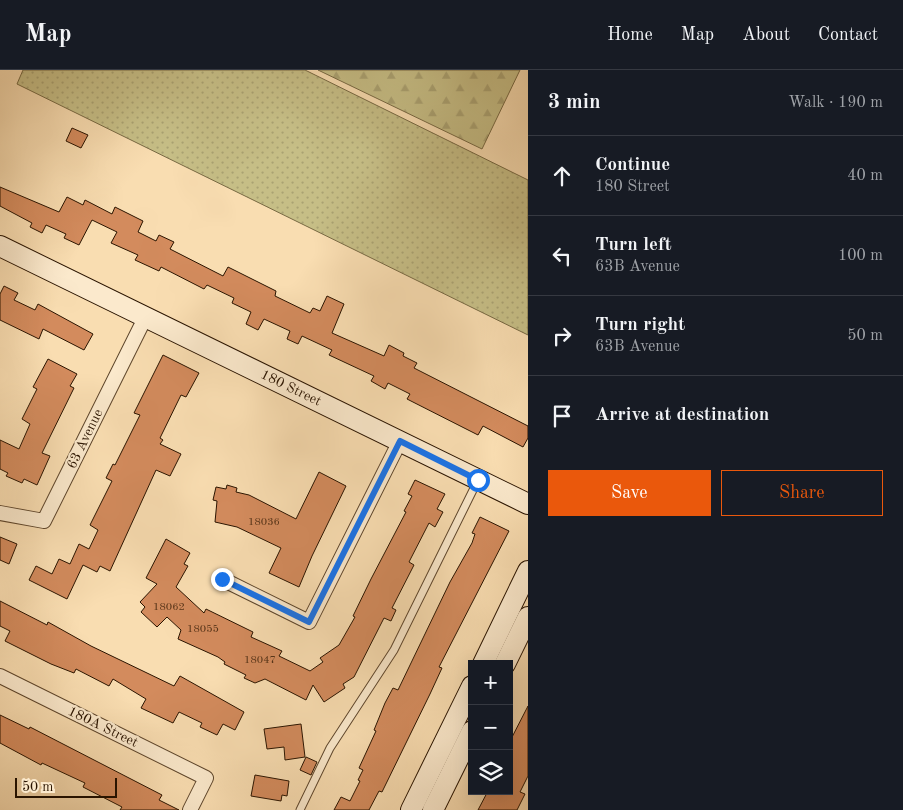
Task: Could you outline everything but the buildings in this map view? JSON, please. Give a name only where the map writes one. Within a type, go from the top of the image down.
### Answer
[{"type":"street","name":"180 Street","points":[[0,246],[528,504]]},
{"type":"street","name":"63 Avenue","points":[[0,514],[44,521],[146,316]]},
{"type":"street","points":[[222,579],[309,622],[400,441]]},
{"type":"street","points":[[484,660],[528,571]]},
{"type":"street","points":[[507,660],[528,617]]},
{"type":"street","name":"180A Street","points":[[0,676],[206,778],[190,810]]},
{"type":"street","points":[[411,810],[468,694]]},
{"type":"street","points":[[433,810],[468,739]]},
{"type":"lane","points":[[300,810],[330,748],[394,650],[478,480]]},
{"type":"green space","points":[[23,70],[305,70],[528,180],[528,335],[17,84]]},
{"type":"green space","points":[[318,70],[520,70],[482,149]]},
{"type":"route","points":[[222,579],[309,622],[400,441],[478,480]]}]
